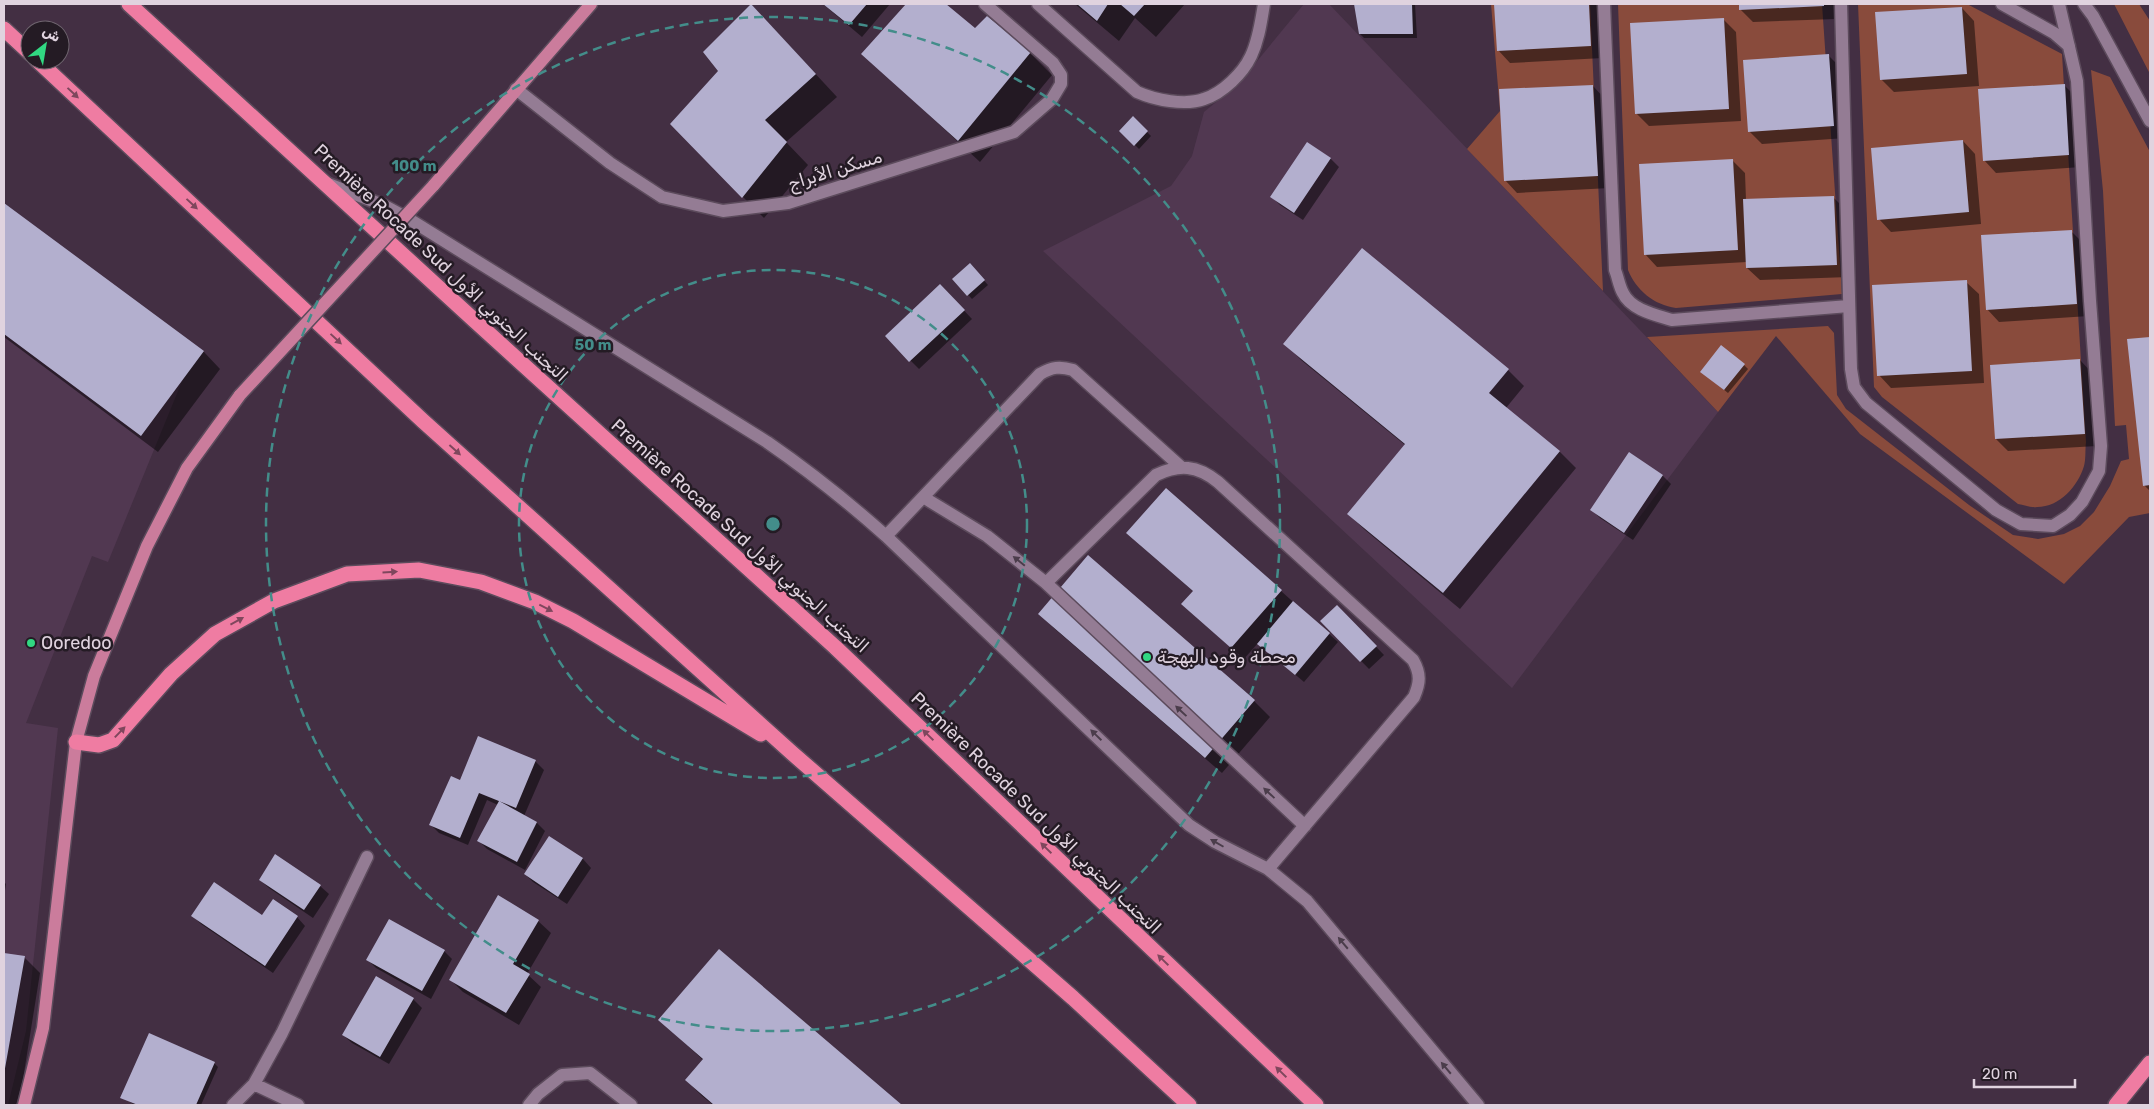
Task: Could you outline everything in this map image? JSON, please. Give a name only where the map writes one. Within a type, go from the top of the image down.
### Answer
[{"type":"highway","name":"Première Rocade Sud التجنب الجنوبي الأول","points":[[129,4],[835,647],[1316,1105]]},
{"type":"highway","points":[[4,29],[20,44]]},
{"type":"highway","points":[[48,70],[423,421],[792,752],[1073,998],[1189,1105]]},
{"type":"highway","points":[[76,742],[99,745],[113,740],[171,674],[215,634],[274,601],[347,574],[419,570],[481,582],[534,602],[573,621],[792,752]]},
{"type":"highway","points":[[2116,1105],[2150,1063]]},
{"type":"main road","points":[[24,1105],[43,1028],[76,742],[94,676],[147,546],[187,468],[240,395],[433,186],[590,4]]},
{"type":"street","name":"مسكن الأبراج","points":[[516,89],[610,163],[662,197],[723,210],[788,203],[1014,132],[1052,98],[1061,84],[1061,74],[1053,63],[985,4]]},
{"type":"street","points":[[1038,4],[1137,92],[1151,98],[1180,102],[1204,100],[1220,91],[1240,73],[1251,56],[1260,28],[1264,4]]},
{"type":"street","points":[[1604,4],[1615,270],[1623,294],[1633,304],[1651,314],[1672,320],[1849,306]]},
{"type":"street","points":[[1841,4],[1851,369],[1854,387],[1866,404],[1996,510],[2022,524],[2053,526],[2070,515],[2082,502],[2099,471],[2101,446],[2090,301],[2078,81],[2059,4]]},
{"type":"street","points":[[2002,4],[2054,33],[2069,46]]},
{"type":"street","points":[[2084,4],[2093,16],[2150,120]]},
{"type":"street","points":[[325,183],[383,205],[409,219],[767,442],[806,470],[886,536],[1189,825],[1214,842],[1268,869],[1307,901],[1478,1105]]},
{"type":"street","points":[[886,536],[1040,374],[1050,368],[1062,367],[1073,370],[1181,467]]},
{"type":"street","points":[[1046,583],[1156,475],[1168,469],[1194,468],[1207,473],[1218,482],[1406,652],[1418,669],[1420,678],[1414,697],[1268,869]]},
{"type":"street","points":[[923,497],[987,536],[1046,583],[1304,826]]},
{"type":"street","points":[[233,1105],[254,1084],[282,1033],[367,857]]},
{"type":"street","points":[[529,1105],[538,1094],[562,1075],[590,1073],[630,1105]]},
{"type":"street","points":[[254,1084],[298,1105]]},
{"type":"shaded area","points":[[1304,4],[1329,4],[1718,412],[1512,688],[1043,251],[1171,186],[1192,156],[1204,112],[1239,83]]},
{"type":"shaded area","points":[[1491,4],[1590,4],[1603,291],[1467,149],[1500,111]]},
{"type":"shaded area","points":[[1618,4],[1822,4],[1842,294],[1676,308],[1653,300],[1636,284],[1628,270]]},
{"type":"shaded area","points":[[1858,4],[1967,4],[2062,54],[2086,442],[2085,463],[2081,474],[2073,488],[2053,503],[2035,507],[2018,504],[1882,397],[1874,387]]},
{"type":"shaded area","points":[[2114,4],[2139,4],[2150,21],[2150,74]]},
{"type":"shaded area","points":[[2091,70],[2110,77],[2150,152],[2150,513],[2129,517],[2064,584],[1860,434],[1776,336],[1718,412],[1647,337],[1828,326],[1834,333],[1837,395],[1846,409],[1969,505],[2013,535],[2038,539],[2064,534],[2080,526],[2094,512],[2110,486],[2121,461],[2129,459],[2126,425],[2115,426],[2103,191]]},
{"type":"shaded area","name":"Ooredoo","points":[[4,215],[194,352],[108,562],[92,556],[26,723],[58,728],[26,1031],[8,1105],[4,1105]]},
{"type":"building","points":[[751,4],[816,74],[765,120],[787,142],[742,198],[670,124],[718,71],[703,52]]},
{"type":"building","points":[[823,4],[867,4],[849,25]]},
{"type":"building","points":[[906,4],[946,4],[975,28],[987,16],[1031,52],[958,141],[861,54]]},
{"type":"building","points":[[1077,4],[1108,4],[1097,21]]},
{"type":"building","points":[[1120,4],[1145,4],[1134,16]]},
{"type":"building","points":[[1354,4],[1412,4],[1413,34],[1359,34]]},
{"type":"building","points":[[1494,4],[1589,4],[1591,46],[1497,51]]},
{"type":"building","points":[[1739,4],[1824,4],[1824,6],[1739,10]]},
{"type":"building","points":[[1962,7],[1967,74],[1880,80],[1875,12]]},
{"type":"building","points":[[1724,18],[1729,109],[1635,114],[1630,23]]},
{"type":"building","points":[[1829,54],[1834,126],[1748,132],[1743,60]]},
{"type":"building","points":[[2065,84],[2069,155],[1983,161],[1978,89]]},
{"type":"building","points":[[1593,85],[1598,176],[1504,181],[1499,89]]},
{"type":"building","points":[[1133,116],[1148,131],[1134,146],[1119,131]]},
{"type":"building","points":[[1963,140],[1969,212],[1877,220],[1871,148]]},
{"type":"building","points":[[1307,142],[1331,158],[1294,213],[1270,197]]},
{"type":"building","points":[[1733,159],[1738,250],[1644,255],[1639,164]]},
{"type":"building","points":[[1834,196],[1837,265],[1746,268],[1743,199]]},
{"type":"building","points":[[4,203],[204,351],[141,436],[4,334]]},
{"type":"building","points":[[2072,230],[2077,304],[1986,310],[1981,235]]},
{"type":"building","points":[[1362,248],[1509,369],[1489,393],[1560,451],[1443,593],[1347,514],[1405,444],[1283,344]]},
{"type":"building","points":[[970,263],[985,280],[967,296],[952,279]]},
{"type":"building","points":[[1967,280],[1972,371],[1877,376],[1872,285]]},
{"type":"building","points":[[940,284],[965,310],[909,362],[885,336]]},
{"type":"building","points":[[2150,337],[2150,485],[2143,486],[2127,339]]},
{"type":"building","points":[[1721,345],[1745,364],[1724,390],[1700,372]]},
{"type":"building","points":[[2080,359],[2085,434],[1995,439],[1990,365]]},
{"type":"building","points":[[1629,452],[1663,475],[1624,533],[1590,510]]},
{"type":"building","points":[[1166,488],[1282,590],[1231,648],[1181,604],[1193,591],[1126,533]]},
{"type":"building","name":"محطة وقود البهجة","points":[[1088,555],[1255,700],[1205,758],[1038,614]]},
{"type":"building","points":[[1293,601],[1330,633],[1295,675],[1257,644]]},
{"type":"building","points":[[1337,605],[1377,646],[1360,662],[1320,621]]},
{"type":"building","points":[[478,736],[536,760],[516,808],[479,793],[460,838],[429,825],[451,776],[460,780]]},
{"type":"building","points":[[499,801],[537,822],[517,862],[477,841]]},
{"type":"building","points":[[549,836],[583,858],[558,897],[524,874]]},
{"type":"building","points":[[275,854],[321,885],[304,910],[259,880]]},
{"type":"building","points":[[214,882],[262,915],[273,899],[298,916],[265,966],[191,916]]},
{"type":"building","points":[[498,895],[539,920],[513,964],[530,974],[506,1013],[449,980]]},
{"type":"building","points":[[389,919],[445,950],[422,991],[366,960]]},
{"type":"building","points":[[719,949],[902,1105],[714,1105],[685,1080],[703,1059],[658,1020]]},
{"type":"building","points":[[4,953],[25,956],[4,1074]]},
{"type":"building","points":[[376,976],[414,998],[380,1057],[342,1035]]},
{"type":"building","points":[[149,1033],[215,1062],[196,1105],[138,1105],[120,1098]]},
{"type":"place","name":"Ooredoo","points":[[31,643]]},
{"type":"place","name":"محطة وقود البهجة","points":[[1147,657]]}]
